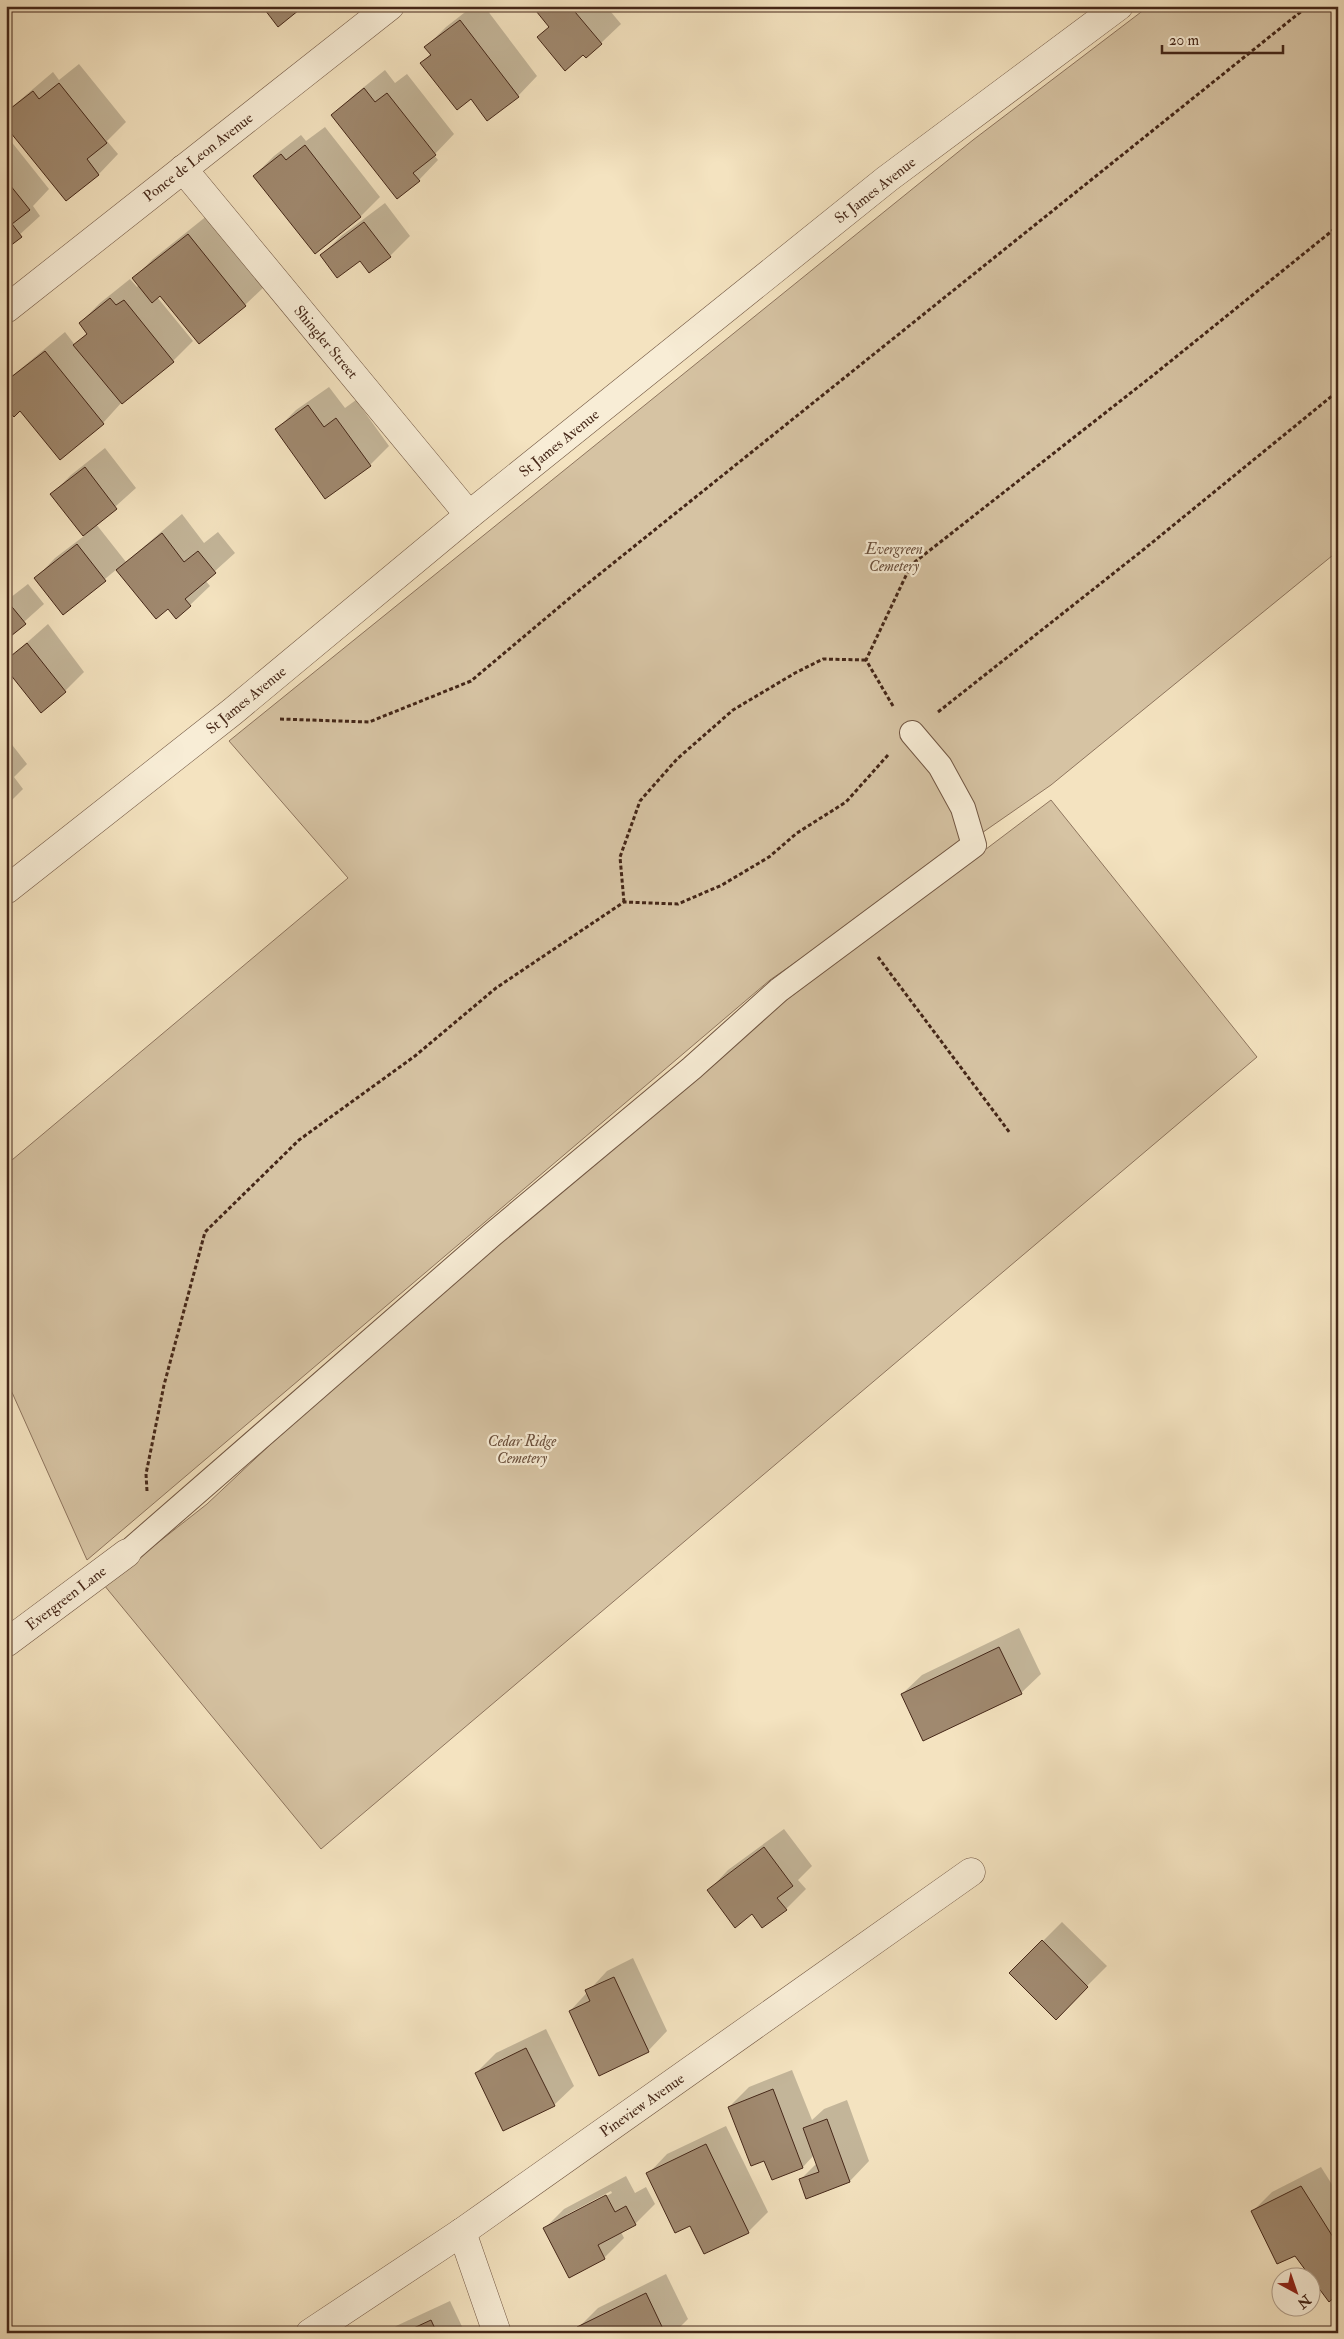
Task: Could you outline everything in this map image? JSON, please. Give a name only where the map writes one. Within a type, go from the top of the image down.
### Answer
[{"type":"street","name":"Ponce de Leon Avenue","points":[[6,309],[390,6]]},
{"type":"street","name":"St James Avenue","points":[[6,890],[232,712],[469,515],[887,179],[1119,6]]},
{"type":"street","name":"Shingler Street","points":[[183,169],[469,515]]},
{"type":"street","name":"Evergreen Lane","points":[[6,1643],[127,1553]]},
{"type":"street","name":"Pineview Avenue","points":[[310,2333],[462,2232],[971,1872]]},
{"type":"street","points":[[462,2232],[497,2333]]},
{"type":"lane","points":[[127,1553],[478,1247],[692,1068],[779,990],[974,845],[963,808],[940,766],[912,733]]},
{"type":"path","points":[[232,712],[291,720],[369,722],[471,681],[579,591],[1308,6]]},
{"type":"path","points":[[866,660],[911,566],[1151,377],[1338,226]]},
{"type":"path","points":[[151,1532],[146,1474],[164,1385],[205,1232],[299,1140],[415,1056],[496,988],[624,902],[678,904],[730,881],[769,857],[797,833],[846,802],[874,769],[912,733],[1143,550],[1338,391]]},
{"type":"path","points":[[624,902],[620,857],[640,801],[677,759],[733,710],[823,659],[866,660]]},
{"type":"path","points":[[866,660],[890,701],[912,733]]},
{"type":"path","points":[[858,930],[1010,1133]]},
{"type":"green space","name":"Evergreen Cemetery","points":[[1149,6],[1338,6],[1338,551],[1051,785],[770,980],[87,1560],[6,1379],[6,1165],[348,878],[229,741],[973,140]]},
{"type":"green space","name":"Cedar Ridge Cemetery","points":[[1051,800],[1257,1057],[321,1849],[104,1585],[207,1504],[401,1322],[781,1004]]},
{"type":"building","points":[[262,6],[304,6],[278,27]]},
{"type":"building","points":[[532,6],[570,6],[602,44],[586,58],[583,55],[565,71],[537,37],[549,27]]},
{"type":"building","points":[[460,20],[519,97],[487,121],[471,99],[457,110],[420,63],[431,55],[424,47]]},
{"type":"building","points":[[59,83],[107,143],[87,159],[99,175],[66,201],[6,127],[6,112],[33,91],[39,99]]},
{"type":"building","points":[[364,88],[375,102],[387,93],[436,155],[413,173],[420,181],[397,199],[331,115]]},
{"type":"building","points":[[305,145],[361,217],[315,254],[253,176],[281,154],[286,160]]},
{"type":"building","points":[[6,180],[30,210],[12,224],[22,237],[6,249]]},
{"type":"building","points":[[364,222],[391,257],[369,273],[360,261],[337,278],[320,255]]},
{"type":"building","points":[[188,234],[246,306],[199,344],[160,296],[152,303],[132,278]]},
{"type":"building","points":[[110,298],[116,305],[124,300],[174,362],[122,404],[73,345],[87,334],[79,323]]},
{"type":"building","points":[[45,351],[104,424],[60,460],[20,411],[14,417],[6,408],[6,381]]},
{"type":"building","points":[[308,405],[324,427],[336,418],[371,466],[325,499],[275,429]]},
{"type":"building","points":[[85,467],[117,509],[83,536],[50,494]]},
{"type":"building","points":[[162,533],[184,562],[198,551],[216,573],[185,599],[191,606],[176,619],[168,609],[156,619],[116,570]]},
{"type":"building","points":[[77,544],[106,581],[63,615],[34,578]]},
{"type":"building","points":[[8,602],[26,624],[6,640],[6,604]]},
{"type":"building","points":[[27,643],[66,692],[41,713],[6,669],[6,660]]},
{"type":"building","points":[[999,1647],[1022,1694],[923,1741],[901,1694]]},
{"type":"building","points":[[764,1847],[793,1886],[777,1898],[787,1910],[762,1928],[752,1914],[735,1928],[707,1890]]},
{"type":"building","points":[[1042,1940],[1088,1987],[1056,2020],[1009,1973]]},
{"type":"building","points":[[614,1977],[649,2052],[599,2076],[569,2011],[590,2001],[585,1990]]},
{"type":"building","points":[[526,2048],[555,2106],[503,2131],[475,2073]]},
{"type":"building","points":[[773,2089],[803,2168],[772,2180],[764,2161],[751,2166],[728,2107]]},
{"type":"building","points":[[827,2119],[850,2182],[806,2199],[799,2179],[819,2172],[803,2128]]},
{"type":"building","points":[[706,2144],[749,2233],[704,2254],[690,2226],[675,2233],[646,2173]]},
{"type":"building","points":[[1301,2186],[1338,2245],[1338,2294],[1329,2302],[1322,2293],[1322,2266],[1302,2266],[1295,2256],[1277,2264],[1251,2211]]},
{"type":"building","points":[[606,2195],[615,2212],[626,2206],[636,2225],[598,2245],[605,2259],[569,2278],[543,2228]]},
{"type":"building","points":[[646,2293],[665,2333],[580,2333],[577,2327]]},
{"type":"building","points":[[431,2320],[437,2333],[403,2333]]}]
